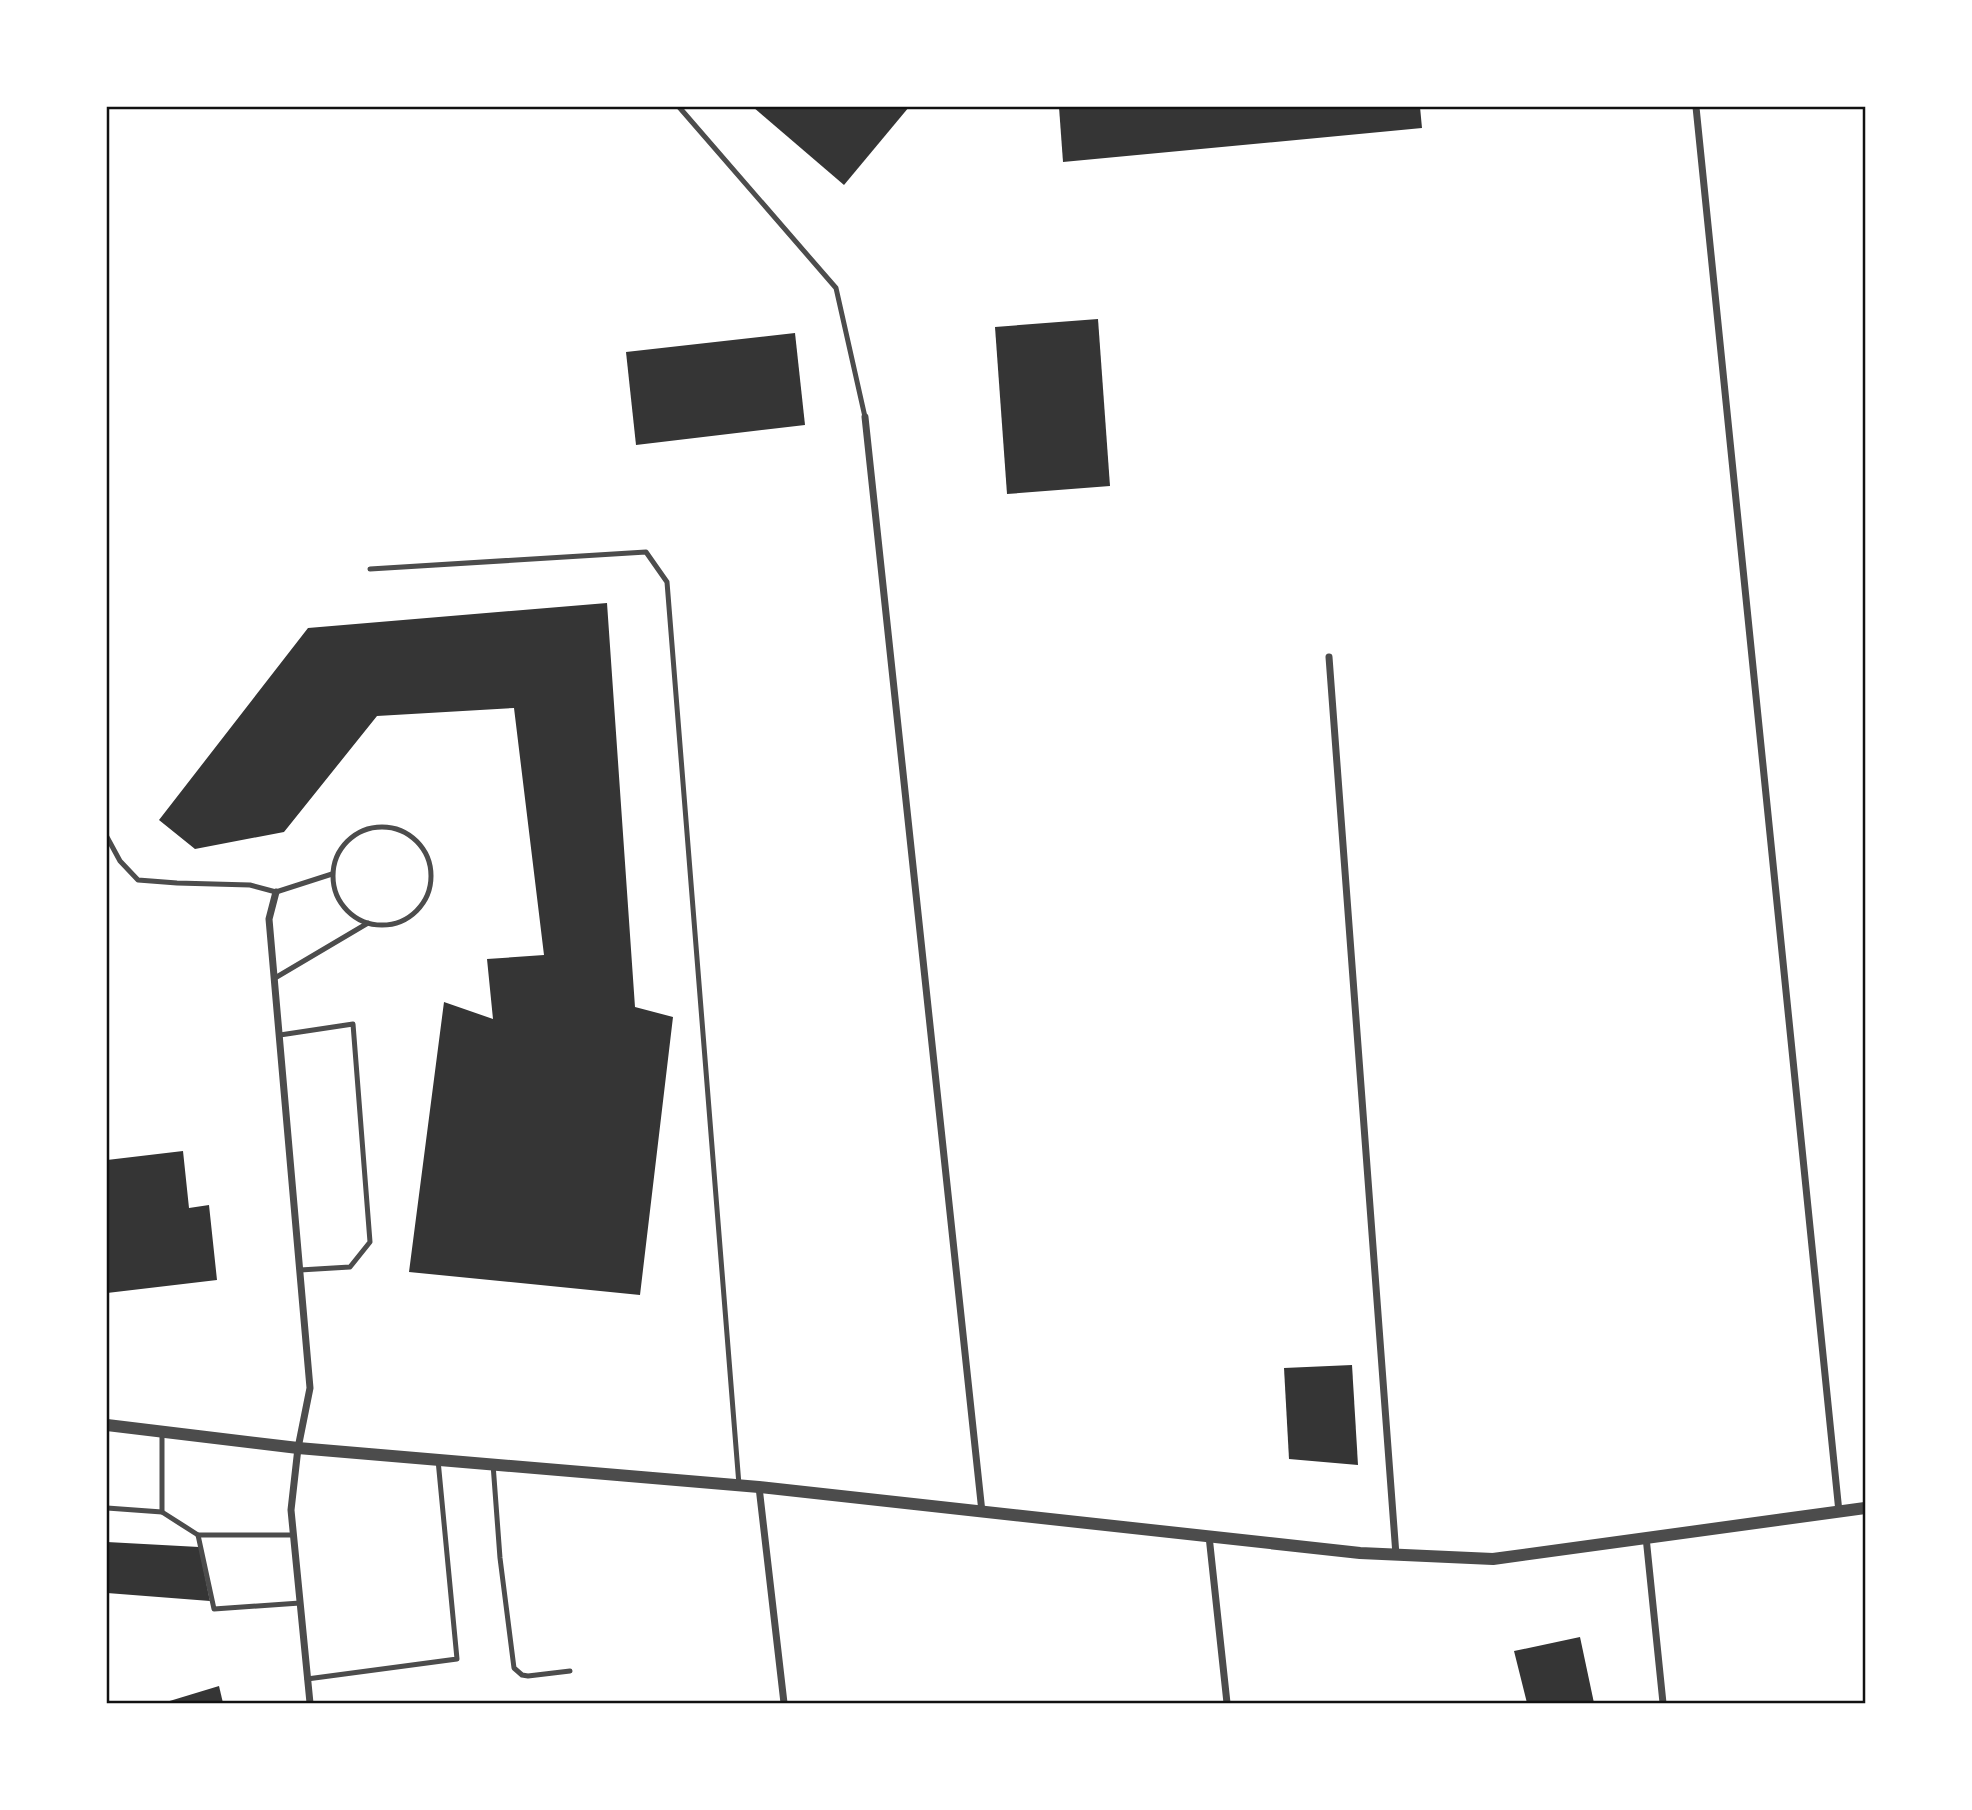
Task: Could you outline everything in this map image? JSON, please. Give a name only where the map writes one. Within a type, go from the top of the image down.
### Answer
[{"type":"street","points":[[1696,107],[1839,1512]]},
{"type":"street","points":[[865,417],[982,1512]]},
{"type":"street","points":[[1329,657],[1396,1555]]},
{"type":"street","points":[[276,892],[269,919],[310,1388],[298,1448],[290,1510],[310,1703]]},
{"type":"street","points":[[107,1426],[298,1448],[760,1487],[1396,1555],[1493,1559],[1865,1508]]},
{"type":"street","points":[[760,1487],[784,1703]]},
{"type":"street","points":[[1209,1536],[1227,1703]]},
{"type":"street","points":[[1646,1537],[1663,1703]]},
{"type":"lane","points":[[679,107],[836,288],[865,417]]},
{"type":"lane","points":[[370,569],[646,552],[667,582],[739,1485]]},
{"type":"lane","points":[[388,826],[404,831],[418,840],[432,869],[431,886],[425,901],[415,914],[400,922],[384,925],[368,923],[353,916],[342,905],[332,874],[336,858],[344,844],[356,833],[372,827],[388,826]]},
{"type":"lane","points":[[107,838],[120,861],[138,880],[250,884],[276,892],[332,874]]},
{"type":"lane","points":[[275,978],[368,923]]},
{"type":"lane","points":[[280,1035],[353,1024],[370,1242],[350,1266],[300,1270]]},
{"type":"lane","points":[[162,1432],[162,1512]]},
{"type":"lane","points":[[307,1679],[457,1659],[438,1460]]},
{"type":"lane","points":[[493,1464],[500,1558],[514,1668],[522,1675],[528,1676],[570,1671]]},
{"type":"lane","points":[[107,1508],[162,1512],[198,1535],[293,1535]]},
{"type":"lane","points":[[198,1535],[214,1609],[300,1603]]},
{"type":"building","points":[[753,107],[909,107],[844,185]]},
{"type":"building","points":[[1059,107],[1420,107],[1422,128],[1063,162]]},
{"type":"building","points":[[1098,319],[1110,486],[1007,494],[995,327]]},
{"type":"building","points":[[795,333],[805,425],[636,445],[626,352]]},
{"type":"building","points":[[607,603],[635,1007],[673,1017],[640,1295],[409,1272],[444,1002],[493,1019],[487,959],[544,955],[514,708],[377,716],[284,832],[195,849],[159,820],[308,628]]},
{"type":"building","points":[[183,1151],[189,1208],[209,1205],[217,1280],[107,1293],[107,1160]]},
{"type":"building","points":[[1352,1365],[1358,1465],[1289,1459],[1284,1368]]},
{"type":"building","points":[[107,1542],[199,1547],[210,1601],[107,1593]]},
{"type":"building","points":[[1580,1637],[1594,1703],[1527,1703],[1514,1651]]},
{"type":"building","points":[[219,1686],[223,1703],[163,1703]]}]
